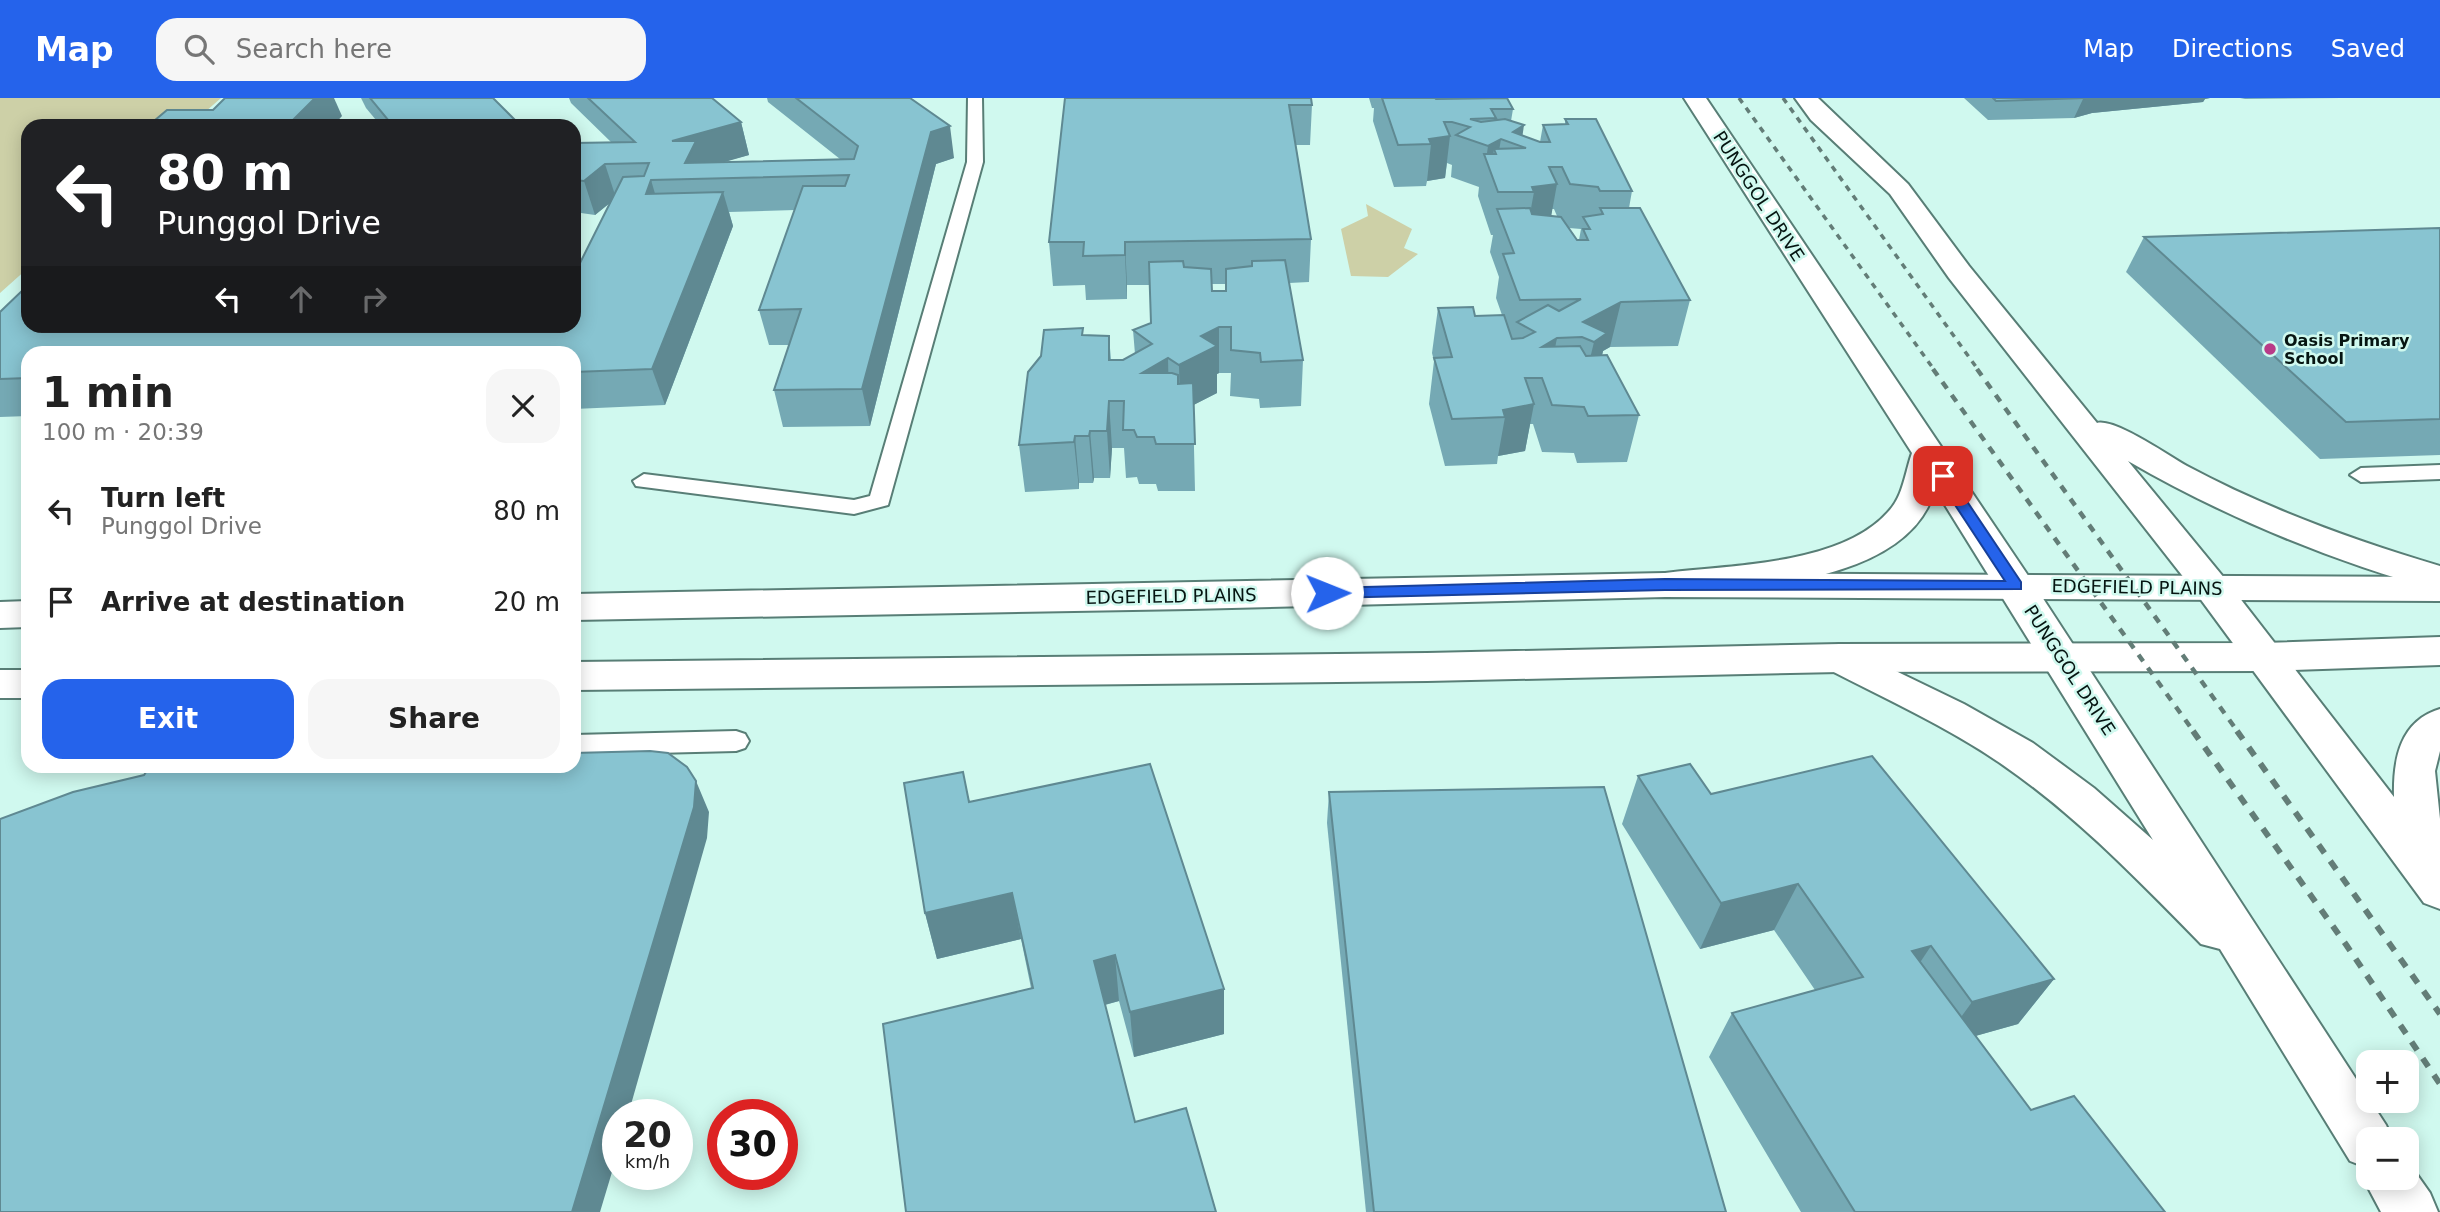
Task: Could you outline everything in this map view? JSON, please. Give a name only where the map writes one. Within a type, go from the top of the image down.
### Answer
[{"type":"street","name":"PUNGGOL DRIVE","points":[[1695,98],[2016,586],[2358,1127]]},
{"type":"street","points":[[1806,98],[1819,114],[1899,189],[1959,272],[2077,415],[2212,588],[2440,890]]},
{"type":"street","points":[[2077,415],[2153,464],[2248,511],[2356,554],[2440,579]]},
{"type":"street","points":[[1665,584],[1798,569],[1856,552],[1900,521],[1916,496],[1928,454]]},
{"type":"street","name":"EDGEFIELD PLAINS","points":[[581,607],[1191,597],[1665,584],[2440,589]]},
{"type":"street","points":[[0,615],[21,614]]},
{"type":"street","points":[[581,676],[1427,667],[1840,658],[2263,657],[2440,650]]},
{"type":"street","points":[[1840,658],[1988,736],[2080,801],[2119,832],[2266,978]]},
{"type":"street","points":[[0,684],[21,684]]},
{"type":"street","points":[[2440,724],[2423,738],[2414,771],[2416,813],[2440,868]]},
{"type":"street","points":[[2397,1190],[2411,1212]]},
{"type":"lane","points":[[644,481],[854,508],[880,500],[975,162],[975,98]]},
{"type":"lane","points":[[2361,475],[2440,472]]},
{"type":"lane","points":[[581,745],[736,740]]},
{"type":"green space","points":[[0,98],[221,98],[197,119],[21,119],[21,274],[0,293]]},
{"type":"green space","points":[[1366,204],[1412,229],[1404,248],[1418,254],[1388,277],[1351,276],[1341,229],[1368,216]]},
{"type":"building","points":[[225,98],[315,98],[294,119],[156,119],[167,110],[213,110]]},
{"type":"building","points":[[370,98],[493,98],[514,119],[387,119]]},
{"type":"building","points":[[588,98],[712,98],[741,122],[672,141],[696,141],[685,163],[854,159],[858,146],[796,98],[910,98],[950,126],[931,132],[862,389],[774,390],[801,309],[759,310],[803,186],[845,186],[849,175],[651,180],[646,194],[723,192],[652,369],[581,372],[581,346],[21,346],[21,378],[0,379],[0,312],[21,292],[21,333],[581,333],[581,261],[623,177],[644,176],[649,163],[605,164],[581,181],[581,143],[635,142]]},
{"type":"building","points":[[1065,98],[1311,98],[1312,105],[1289,105],[1311,239],[1125,242],[1125,255],[1083,256],[1084,242],[1049,242]]},
{"type":"building","points":[[1382,98],[1507,98],[1513,109],[1491,109],[1496,118],[1470,119],[1481,122],[1505,119],[1524,125],[1513,132],[1540,142],[1550,142],[1543,125],[1568,124],[1565,119],[1596,119],[1632,191],[1600,191],[1598,187],[1570,184],[1562,167],[1549,167],[1557,184],[1532,187],[1534,192],[1498,192],[1484,154],[1496,154],[1494,149],[1526,148],[1501,139],[1488,146],[1456,135],[1470,127],[1452,122],[1444,122],[1450,136],[1429,139],[1431,144],[1398,145]]},
{"type":"building","points":[[1993,98],[2086,98],[1996,101]]},
{"type":"building","points":[[1530,208],[1532,214],[1561,217],[1577,240],[1588,240],[1583,229],[1590,229],[1583,217],[1603,214],[1600,208],[1640,208],[1690,300],[1621,302],[1583,322],[1607,333],[1594,342],[1582,337],[1557,338],[1542,347],[1580,346],[1586,356],[1607,355],[1639,415],[1588,416],[1584,407],[1552,405],[1542,378],[1525,378],[1534,404],[1503,410],[1505,417],[1452,419],[1434,358],[1452,357],[1438,308],[1473,307],[1475,316],[1504,315],[1512,339],[1523,338],[1535,332],[1517,322],[1548,305],[1559,311],[1581,299],[1520,300],[1503,254],[1514,253],[1497,209]]},
{"type":"building","points":[[2440,228],[2440,419],[2346,422],[2144,237]]},
{"type":"building","points":[[1285,260],[1303,360],[1261,362],[1260,353],[1231,350],[1231,327],[1219,327],[1201,336],[1217,346],[1179,365],[1168,358],[1142,373],[1172,373],[1178,375],[1178,384],[1193,383],[1195,444],[1156,444],[1154,437],[1137,437],[1134,430],[1123,430],[1124,401],[1109,401],[1107,431],[1090,431],[1089,436],[1075,436],[1074,442],[1019,445],[1028,372],[1041,356],[1044,330],[1083,328],[1082,335],[1109,336],[1109,360],[1123,360],[1152,344],[1133,330],[1151,323],[1149,262],[1183,261],[1184,267],[1211,269],[1212,291],[1226,291],[1226,269],[1252,266],[1252,261]]},
{"type":"building","points":[[650,751],[668,753],[687,767],[696,781],[694,807],[606,1099],[602,1099],[602,1112],[572,1212],[0,1212],[0,819],[73,792],[145,773],[581,773],[581,753]]},
{"type":"building","points":[[1872,756],[2054,979],[1972,1002],[1931,946],[1912,951],[2031,1110],[2074,1096],[2165,1212],[1855,1212],[1732,1013],[1863,977],[1798,884],[1721,903],[1638,776],[1690,764],[1711,794]]},
{"type":"building","points":[[1150,764],[1224,989],[1130,1012],[1115,955],[1094,961],[1135,1122],[1186,1108],[1216,1212],[906,1212],[883,1024],[1033,988],[1012,893],[925,913],[904,783],[963,772],[969,802]]},
{"type":"building","points":[[1604,787],[1726,1212],[1374,1212],[1329,792]]},
{"type":"railway","points":[[1739,98],[1935,371]]},
{"type":"railway","points":[[1783,98],[1979,371]]},
{"type":"railway","points":[[1933,369],[2194,732]]},
{"type":"railway","points":[[1977,369],[2238,732]]},
{"type":"railway","points":[[2193,731],[2347,946],[2440,1084]]},
{"type":"railway","points":[[2237,731],[2440,1014]]},
{"type":"place","name":"Oasis Primary School","points":[[2270,349]]},
{"type":"route","points":[[1327,593],[1665,584],[2016,586],[1943,476]]}]
